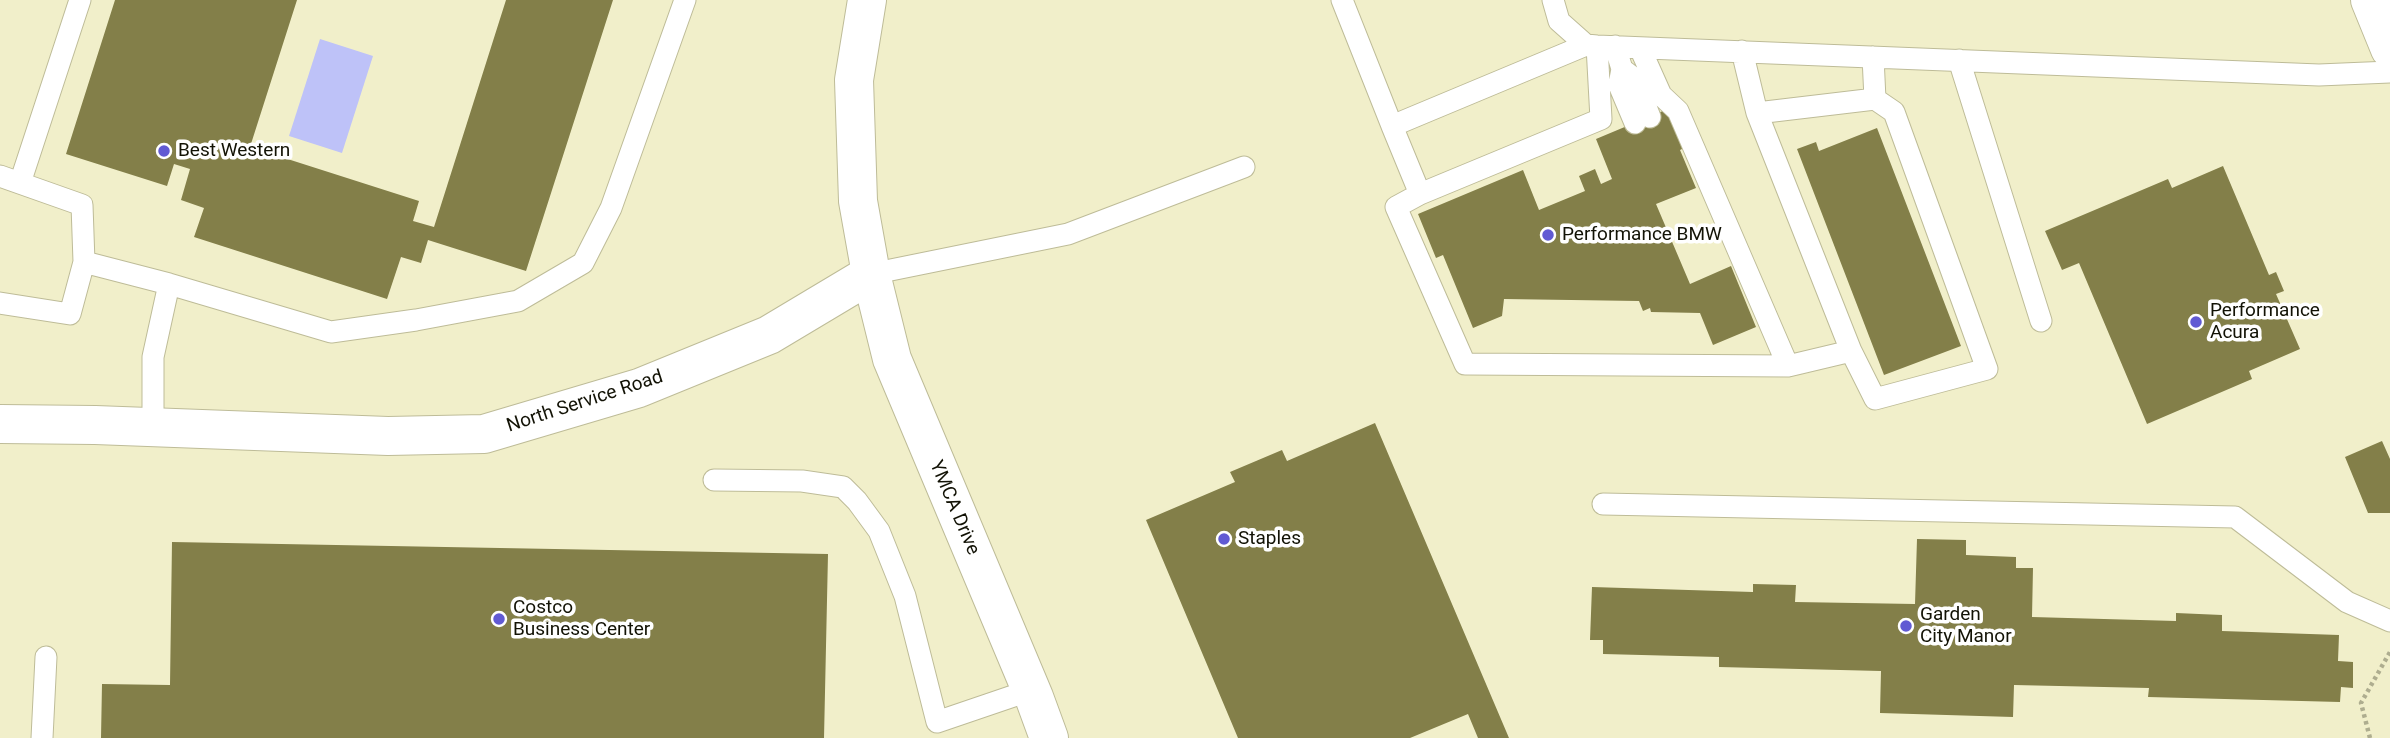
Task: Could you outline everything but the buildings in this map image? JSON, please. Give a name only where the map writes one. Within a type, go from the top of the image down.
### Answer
[{"type":"street","points":[[867,0],[854,80],[858,201],[871,274]]},
{"type":"street","points":[[2371,0],[2390,49]]},
{"type":"street","name":"North Service Road","points":[[0,424],[388,436],[484,434],[639,388],[769,335],[871,274]]},
{"type":"street","name":"YMCA Drive","points":[[871,274],[892,359],[1049,738]]},
{"type":"lane","points":[[0,303],[70,314],[84,262],[82,205],[10,179],[80,0]]},
{"type":"lane","points":[[84,262],[331,332],[519,301],[583,263],[611,208],[685,0]]},
{"type":"lane","points":[[1342,0],[1420,194]]},
{"type":"lane","points":[[1553,0],[1559,22],[1599,46],[1635,79],[1642,120]]},
{"type":"lane","points":[[1392,126],[1599,46],[2319,75],[2390,72]]},
{"type":"lane","points":[[1599,46],[1601,119],[1420,194],[1395,207],[1465,364],[1788,366],[1851,351]]},
{"type":"lane","points":[[1640,48],[1661,95],[1678,111],[1788,366]]},
{"type":"lane","points":[[1742,51],[1757,113],[1851,351],[1875,399],[1987,369],[1894,112],[1875,99],[1757,113]]},
{"type":"lane","points":[[1872,57],[1875,99]]},
{"type":"lane","points":[[1959,60],[2041,321]]},
{"type":"lane","points":[[871,274],[1068,234],[1244,167]]},
{"type":"lane","points":[[152,427],[153,357],[169,284]]},
{"type":"lane","points":[[714,480],[802,481],[843,488],[857,501],[879,531],[905,596],[938,730],[1031,690]]},
{"type":"lane","points":[[1603,504],[2235,517],[2347,602],[2390,621]]},
{"type":"lane","points":[[42,738],[46,657]]},
{"type":"path","points":[[2370,738],[2361,703],[2390,652]]},
{"type":"water","points":[[320,39],[373,56],[342,153],[289,136]]},
{"type":"place","name":"Best Western","points":[[164,151]]},
{"type":"place","name":"Performance BMW","points":[[1548,235]]},
{"type":"place","name":"Performance Acura","points":[[2196,322]]},
{"type":"place","name":"Staples","points":[[1224,539]]},
{"type":"place","name":"Costco Business Center","points":[[499,619]]},
{"type":"place","name":"Garden City Manor","points":[[1906,626]]}]
